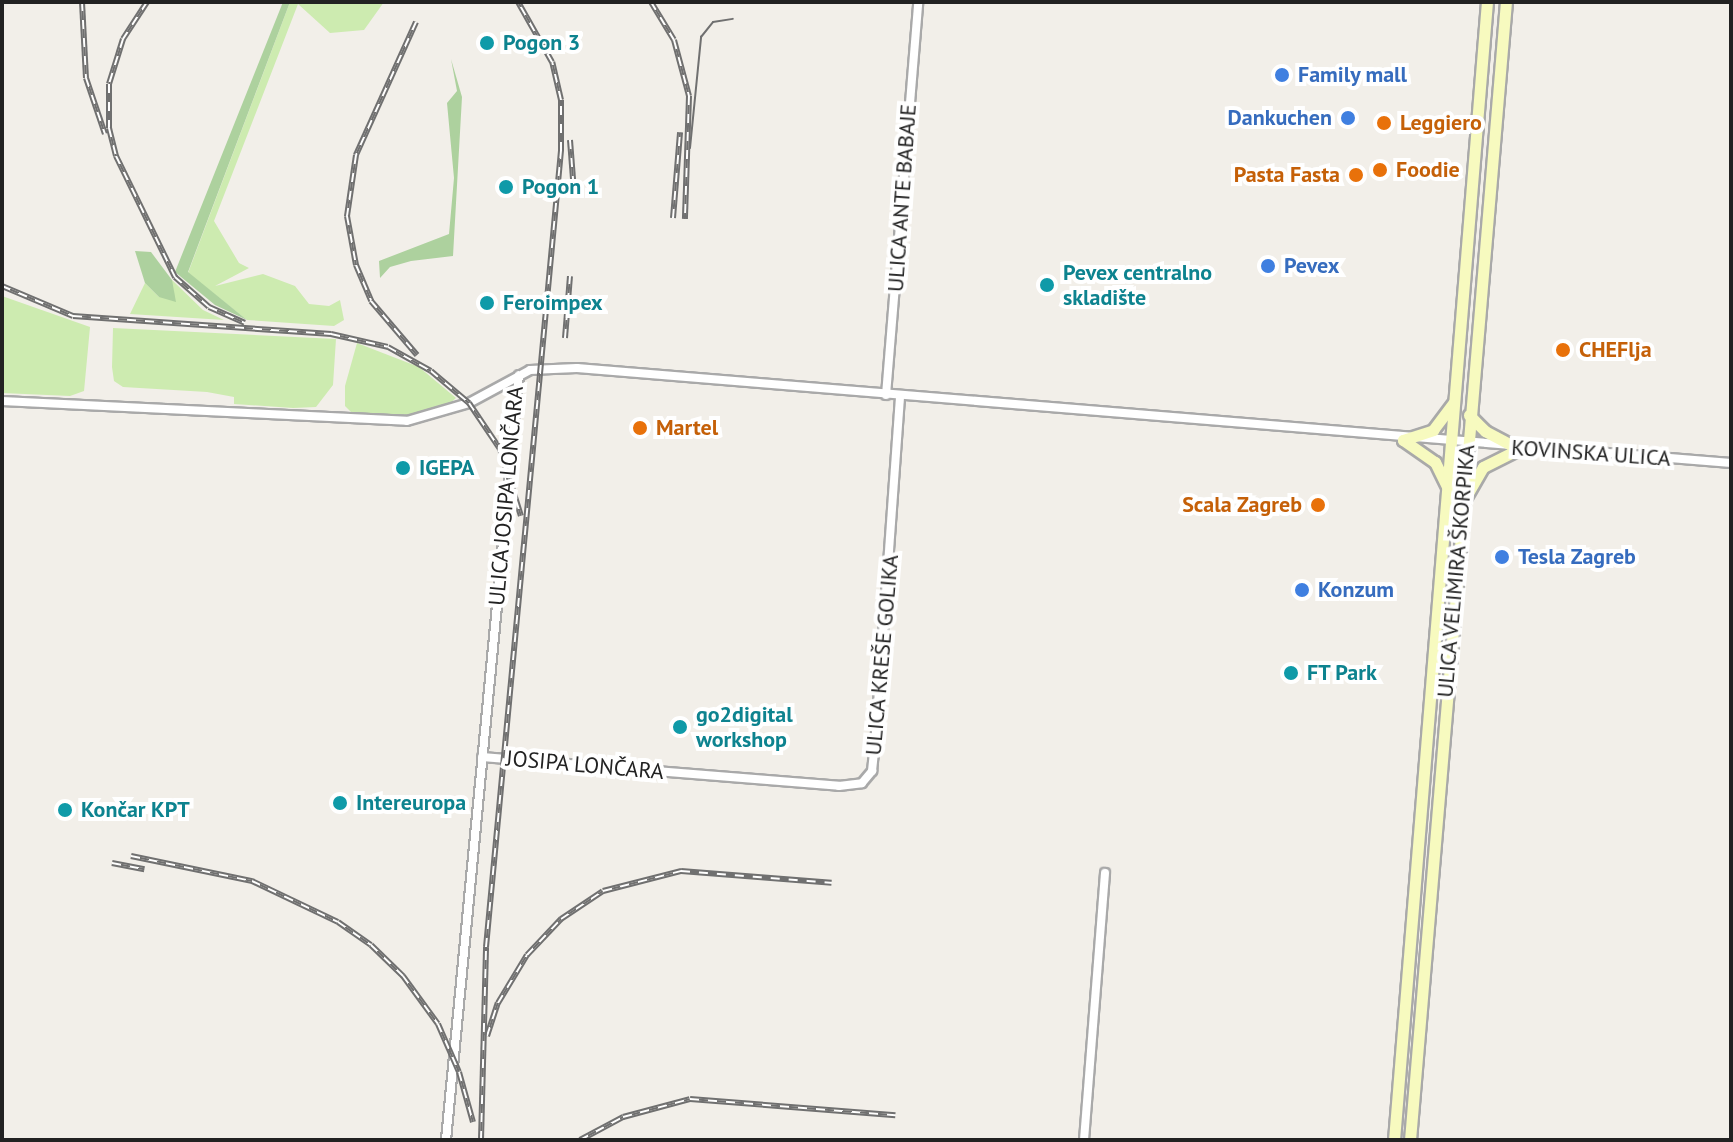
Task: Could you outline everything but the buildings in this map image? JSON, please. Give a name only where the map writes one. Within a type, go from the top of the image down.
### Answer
[{"type":"main road","name":"ULICA VELIMIRA ŠKORPIKA","points":[[1394,1140],[1487,2]]},
{"type":"main road","name":"ULICA VELIMIRA ŠKORPIKA","points":[[1410,1140],[1459,512],[1506,2]]},
{"type":"main road","points":[[1403,440],[1433,430],[1456,399]]},
{"type":"main road","points":[[1469,415],[1485,431],[1519,449]]},
{"type":"main road","points":[[1403,440],[1435,462],[1448,492]]},
{"type":"main road","points":[[1459,512],[1483,467],[1519,449]]},
{"type":"street","name":"ULICA ANTE BABAJE","points":[[886,395],[918,2]]},
{"type":"street","points":[[519,375],[541,367],[577,368],[1452,444]]},
{"type":"street","name":"ULICA JOSIPA LONČARA","points":[[2,401],[407,421],[469,403],[519,375]]},
{"type":"street","name":"ULICA JOSIPA LONČARA","points":[[446,1140],[519,375]]},
{"type":"street","name":"ULICA KREŠE GOLIKA","points":[[687,774],[839,786],[862,783],[872,771],[900,396]]},
{"type":"street","name":"KOVINSKA ULICA","points":[[1452,444],[1731,463]]},
{"type":"street","name":"JOSIPA LONČARA","points":[[482,757],[687,774]]},
{"type":"street","points":[[1084,1140],[1105,873]]},
{"type":"green space","points":[[283,2],[290,2],[188,272],[247,320],[215,305],[175,272]]},
{"type":"green space","points":[[290,2],[384,2],[364,30],[330,33],[298,4],[214,221],[239,263],[249,268],[215,286],[263,274],[295,286],[309,304],[329,306],[340,300],[344,320],[334,326],[247,320],[188,273]]},
{"type":"green space","points":[[451,59],[462,97],[453,256],[390,267],[380,278],[379,261],[449,234],[454,178],[447,103],[457,91]]},
{"type":"green space","points":[[135,251],[151,252],[172,280],[176,302],[159,297],[145,283]]},
{"type":"green space","points":[[172,280],[203,310],[224,320],[130,314],[145,283],[159,297]]},
{"type":"green space","points":[[2,296],[90,327],[84,391],[70,396],[2,393]]},
{"type":"green space","points":[[113,328],[336,339],[333,385],[316,407],[293,408],[234,404],[234,397],[207,392],[123,387],[114,381]]},
{"type":"green space","points":[[357,343],[419,367],[456,398],[446,407],[411,416],[351,412],[345,406],[345,386]]},
{"type":"tram line","points":[[690,148],[701,37],[713,22],[733,19]]},
{"type":"railway","points":[[82,2],[86,78],[105,134]]},
{"type":"railway","points":[[147,2],[123,39],[109,84],[109,128],[116,156],[175,277],[209,307],[245,323]]},
{"type":"railway","points":[[481,1140],[486,947],[561,151],[561,100],[552,62],[518,2]]},
{"type":"railway","points":[[651,2],[674,40],[689,96],[685,219]]},
{"type":"railway","points":[[416,22],[356,155],[347,216],[356,265],[371,301],[417,355]]},
{"type":"railway","points":[[673,218],[680,132]]},
{"type":"railway","points":[[570,140],[574,192]]},
{"type":"railway","points":[[565,338],[570,276]]},
{"type":"railway","points":[[2,286],[73,316],[331,334],[388,347],[431,371],[469,403],[500,449],[521,516]]},
{"type":"railway","points":[[131,856],[252,881],[338,922],[371,945],[403,976],[438,1024],[459,1072],[473,1122]]},
{"type":"railway","points":[[112,863],[144,869]]},
{"type":"railway","points":[[487,1036],[498,1003],[527,955],[561,919],[603,891],[681,871],[832,883]]},
{"type":"railway","points":[[580,1140],[623,1117],[690,1099],[895,1115]]},
{"type":"place","name":"Pogon 3","points":[[487,43]]},
{"type":"place","name":"Family mall","points":[[1282,75]]},
{"type":"place","name":"Dankuchen","points":[[1348,118]]},
{"type":"place","name":"Leggiero","points":[[1384,123]]},
{"type":"place","name":"Foodie","points":[[1380,170]]},
{"type":"place","name":"Pasta Fasta","points":[[1356,175]]},
{"type":"place","name":"Pogon 1","points":[[506,187]]},
{"type":"place","name":"Pevex","points":[[1268,266]]},
{"type":"place","name":"Pevex centralno skladište","points":[[1047,285]]},
{"type":"place","name":"Feroimpex","points":[[487,303]]},
{"type":"place","name":"CHEFlja","points":[[1563,350]]},
{"type":"place","name":"Martel","points":[[640,428]]},
{"type":"place","name":"IGEPA","points":[[403,468]]},
{"type":"place","name":"Scala Zagreb","points":[[1318,505]]},
{"type":"place","name":"Tesla Zagreb","points":[[1502,557]]},
{"type":"place","name":"Konzum","points":[[1302,590]]},
{"type":"place","name":"FT Park","points":[[1291,673]]},
{"type":"place","name":"go2digital workshop","points":[[680,727]]},
{"type":"place","name":"Intereuropa","points":[[340,803]]},
{"type":"place","name":"Končar KPT","points":[[65,810]]}]
